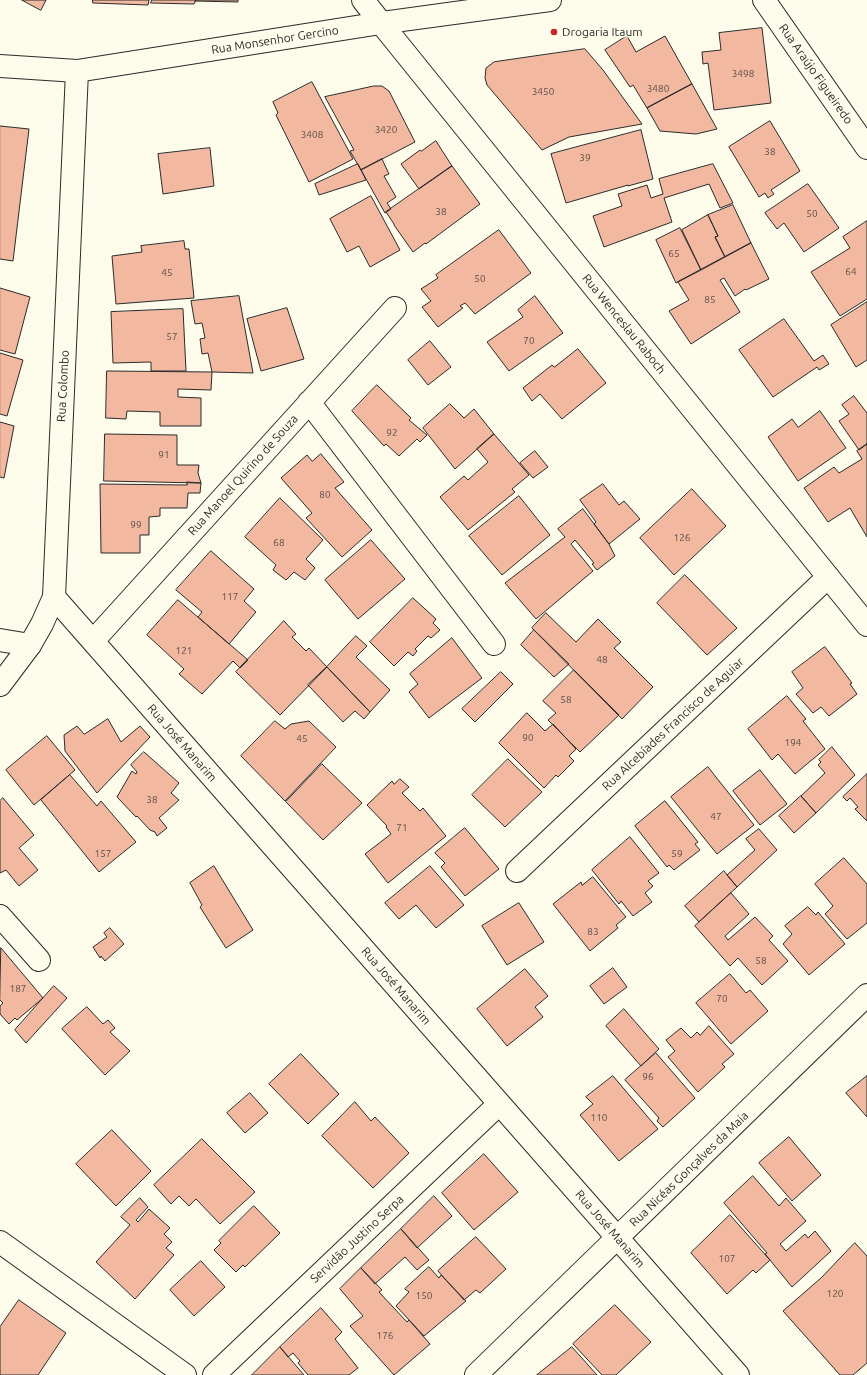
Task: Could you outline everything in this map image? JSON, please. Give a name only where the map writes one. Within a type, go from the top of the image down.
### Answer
[{"type":"street","name":"Rua Wenceslau Raboch","points":[[363,0],[867,625]]},
{"type":"street","name":"Rua Monsenhor Gercino","points":[[0,66],[77,71],[381,23],[550,0]]},
{"type":"street","name":"Rua Araújo Figueiredo","points":[[764,0],[867,148]]},
{"type":"street","name":"Rua Colombo","points":[[0,685],[30,645],[42,624],[54,597],[77,71]]},
{"type":"street","name":"Rua Manoel Quirino de Souza","points":[[92,641],[395,308]]},
{"type":"street","points":[[309,402],[494,644]]},
{"type":"street","name":"Rua Alcebíades Francisco de Aguiar","points":[[517,871],[828,576]]},
{"type":"street","name":"Rua José Manarim","points":[[54,597],[738,1375]]},
{"type":"street","points":[[0,640],[30,645]]},
{"type":"street","points":[[0,916],[39,960]]},
{"type":"street","name":"Rua Nicéas Gonçalves da Maia","points":[[476,1375],[867,996]]},
{"type":"street","name":"Servidão Justino Serpa","points":[[214,1375],[500,1104]]},
{"type":"street","points":[[0,1242],[185,1375]]},
{"type":"building","points":[[22,0],[46,0],[41,10]]},
{"type":"building","points":[[93,0],[149,0],[148,5],[93,3]]},
{"type":"building","points":[[152,0],[196,0],[194,4],[151,3]]},
{"type":"building","points":[[238,0],[238,2],[195,1]]},
{"type":"building","points":[[762,28],[771,103],[714,110],[708,63],[703,64],[702,52],[721,50],[719,33]]},
{"type":"building","points":[[627,36],[636,52],[665,36],[692,84],[647,108],[633,85],[630,87],[605,50]]},
{"type":"building","points":[[585,49],[603,70],[642,124],[569,137],[542,150],[487,85],[485,78],[486,68],[494,62]]},
{"type":"building","points":[[312,82],[353,159],[309,182],[276,115],[278,113],[273,102]]},
{"type":"building","points":[[692,84],[717,129],[696,134],[660,131],[647,108]]},
{"type":"building","points":[[374,86],[382,86],[389,91],[415,142],[361,170],[350,151],[354,150],[325,97]]},
{"type":"building","points":[[770,121],[800,171],[771,190],[774,194],[768,198],[765,193],[759,197],[729,147]]},
{"type":"building","points":[[0,126],[29,129],[13,261],[0,259]]},
{"type":"building","points":[[641,130],[653,179],[566,203],[551,154]]},
{"type":"building","points":[[436,141],[452,166],[419,189],[401,164],[420,150],[421,151]]},
{"type":"building","points":[[210,148],[214,186],[163,194],[158,154]]},
{"type":"building","points":[[382,159],[389,174],[384,176],[396,197],[387,203],[391,209],[385,213],[361,170]]},
{"type":"building","points":[[358,164],[366,180],[319,195],[315,184]]},
{"type":"building","points":[[713,164],[733,203],[720,208],[709,184],[664,198],[672,222],[604,247],[593,216],[622,206],[618,194],[647,185],[651,198],[663,194],[659,179]]},
{"type":"building","points":[[452,166],[480,204],[413,252],[386,212]]},
{"type":"building","points":[[808,184],[839,228],[804,252],[784,223],[777,229],[765,213]]},
{"type":"building","points":[[371,196],[400,250],[370,267],[359,246],[347,252],[330,219]]},
{"type":"building","points":[[733,205],[751,243],[725,257],[715,237],[718,236],[708,215]]},
{"type":"building","points":[[708,215],[718,236],[715,237],[725,257],[701,270],[682,230]]},
{"type":"building","points":[[867,221],[867,299],[840,316],[811,272],[850,248],[843,237]]},
{"type":"building","points":[[680,228],[701,270],[676,283],[656,240]]},
{"type":"building","points":[[499,230],[531,273],[475,314],[465,303],[460,306],[463,308],[438,327],[422,307],[431,301],[421,289],[438,278],[436,275]]},
{"type":"building","points":[[184,241],[185,249],[189,249],[194,298],[116,304],[112,256],[142,252],[141,246]]},
{"type":"building","points":[[751,243],[769,279],[746,290],[745,289],[735,296],[724,278],[720,280],[740,312],[691,344],[669,311],[689,300],[678,282]]},
{"type":"building","points":[[0,288],[30,297],[15,354],[0,350]]},
{"type":"building","points":[[239,296],[253,373],[212,372],[208,353],[202,354],[200,339],[205,338],[202,323],[195,324],[191,301]]},
{"type":"building","points":[[535,296],[563,333],[509,371],[487,342],[523,317],[518,310]]},
{"type":"building","points":[[867,302],[867,360],[856,367],[831,325]]},
{"type":"building","points":[[287,308],[304,359],[261,371],[247,319]]},
{"type":"building","points":[[183,309],[186,371],[151,371],[151,362],[113,363],[111,312]]},
{"type":"building","points":[[784,319],[814,361],[823,355],[829,364],[819,370],[817,367],[773,397],[739,350]]},
{"type":"building","points":[[430,341],[451,367],[428,385],[408,360]]},
{"type":"building","points":[[578,349],[606,383],[562,419],[540,394],[532,401],[523,388],[552,365],[554,367]]},
{"type":"building","points":[[0,353],[23,360],[7,416],[0,414]]},
{"type":"building","points":[[107,371],[212,372],[211,390],[178,389],[178,397],[201,398],[201,426],[160,426],[160,412],[127,411],[126,419],[106,418]]},
{"type":"building","points":[[377,385],[411,418],[409,420],[427,435],[420,442],[417,439],[399,456],[386,444],[384,446],[352,411]]},
{"type":"building","points":[[854,396],[867,413],[867,444],[859,450],[839,421],[849,414],[842,405]]},
{"type":"building","points":[[450,404],[464,418],[474,409],[494,434],[455,469],[423,428]]},
{"type":"building","points":[[820,411],[846,448],[798,481],[768,437],[792,419],[798,427]]},
{"type":"building","points":[[0,422],[14,426],[4,478],[0,477]]},
{"type":"building","points":[[105,434],[177,435],[177,465],[199,465],[198,473],[201,483],[104,481]]},
{"type":"building","points":[[494,434],[529,475],[512,489],[515,492],[468,530],[440,497],[464,476],[468,480],[488,462],[477,449]]},
{"type":"building","points":[[867,444],[867,537],[850,508],[828,522],[804,488],[834,467],[839,473],[862,459],[857,451]]},
{"type":"building","points":[[535,451],[548,467],[533,478],[520,463]]},
{"type":"building","points":[[321,454],[344,482],[335,488],[372,530],[342,557],[306,518],[312,513],[281,478],[307,455],[312,461]]},
{"type":"building","points":[[187,482],[201,483],[200,493],[188,493],[187,508],[160,508],[160,516],[149,517],[149,535],[140,535],[140,553],[101,553],[100,484],[187,485]]},
{"type":"building","points":[[603,484],[619,505],[624,501],[640,519],[609,544],[594,524],[596,522],[580,500]]},
{"type":"building","points":[[692,489],[726,526],[674,575],[640,538]]},
{"type":"building","points":[[519,496],[550,535],[502,575],[469,536]]},
{"type":"building","points":[[280,498],[323,540],[306,559],[315,568],[305,580],[294,572],[286,580],[273,570],[276,565],[245,537]]},
{"type":"building","points":[[583,509],[609,544],[615,556],[597,570],[592,564],[594,563],[575,540],[571,544],[593,571],[536,619],[505,583],[565,537],[558,529]]},
{"type":"building","points":[[371,540],[405,579],[358,619],[325,580]]},
{"type":"building","points":[[211,551],[254,589],[244,601],[256,612],[229,644],[198,617],[202,612],[176,590]]},
{"type":"building","points":[[685,575],[737,628],[707,655],[657,603]]},
{"type":"building","points":[[413,598],[436,619],[433,623],[440,630],[431,638],[428,636],[415,649],[417,651],[413,656],[408,652],[394,666],[370,642]]},
{"type":"building","points":[[178,600],[248,660],[240,668],[233,661],[202,694],[179,674],[184,669],[147,635]]},
{"type":"building","points":[[546,613],[576,642],[598,619],[621,642],[614,648],[653,687],[622,719],[532,628]]},
{"type":"building","points":[[284,621],[296,634],[292,637],[306,651],[309,648],[327,667],[280,715],[236,672]]},
{"type":"building","points":[[534,630],[569,664],[554,677],[521,645]]},
{"type":"building","points":[[356,636],[367,646],[356,657],[390,690],[370,712],[327,667]]},
{"type":"building","points":[[452,638],[482,678],[429,718],[409,692],[418,684],[410,674]]},
{"type":"building","points":[[825,647],[852,683],[850,684],[857,694],[829,716],[821,707],[813,713],[796,694],[803,688],[792,672]]},
{"type":"building","points":[[327,667],[370,712],[364,719],[355,711],[343,722],[308,685]]},
{"type":"building","points":[[574,670],[619,715],[580,752],[548,720],[556,713],[543,701]]},
{"type":"building","points":[[501,672],[513,684],[475,722],[462,709]]},
{"type":"building","points":[[787,696],[806,719],[803,721],[825,749],[795,774],[778,754],[772,760],[748,729]]},
{"type":"building","points":[[527,713],[545,731],[553,724],[576,749],[569,756],[574,761],[558,777],[556,775],[544,788],[499,743]]},
{"type":"building","points":[[108,719],[121,742],[140,726],[150,737],[97,793],[65,751],[64,735],[77,726],[84,734]]},
{"type":"building","points":[[275,721],[285,729],[291,724],[309,721],[336,747],[285,801],[241,756]]},
{"type":"building","points":[[47,736],[75,770],[34,805],[6,770]]},
{"type":"building","points":[[832,747],[855,775],[816,813],[801,796],[825,773],[818,765],[821,762],[819,760]]},
{"type":"building","points":[[144,752],[179,783],[171,793],[179,800],[159,818],[167,828],[157,836],[155,832],[150,830],[117,797],[132,771],[136,774],[137,772],[131,765]]},
{"type":"building","points":[[508,759],[542,792],[505,827],[472,795]]},
{"type":"building","points":[[322,764],[362,803],[323,840],[286,802]]},
{"type":"building","points":[[708,767],[754,825],[717,854],[671,797]]},
{"type":"building","points":[[760,770],[787,804],[760,825],[733,791]]},
{"type":"building","points":[[867,774],[867,821],[855,809],[858,807],[850,798],[847,801],[843,797]]},
{"type":"building","points":[[70,775],[97,806],[101,801],[136,842],[99,872],[41,800]]},
{"type":"building","points":[[400,779],[409,787],[402,793],[420,811],[423,808],[446,836],[388,883],[365,854],[391,834],[386,827],[387,826],[367,805],[392,781],[394,784]]},
{"type":"building","points":[[801,796],[816,813],[794,833],[779,816]]},
{"type":"building","points":[[3,798],[34,835],[19,848],[38,870],[19,886],[6,870],[0,873],[0,801]]},
{"type":"building","points":[[665,801],[698,842],[695,844],[700,850],[674,870],[669,865],[667,867],[635,826]]},
{"type":"building","points":[[465,828],[499,869],[465,896],[441,867],[445,863],[435,853]]},
{"type":"building","points":[[759,829],[777,850],[737,887],[727,875],[755,850],[746,839]]},
{"type":"building","points":[[630,837],[659,873],[648,881],[653,886],[645,893],[652,902],[633,916],[621,901],[619,904],[592,870]]},
{"type":"building","points":[[844,858],[867,884],[867,923],[847,939],[825,914],[833,906],[815,884]]},
{"type":"building","points":[[214,866],[253,930],[226,948],[200,907],[202,905],[190,883]]},
{"type":"building","points":[[430,866],[464,905],[436,928],[416,905],[399,919],[385,903]]},
{"type":"building","points":[[724,871],[737,887],[699,922],[685,906]]},
{"type":"building","points":[[593,877],[626,917],[616,925],[618,928],[590,951],[553,904],[581,882],[582,885]]},
{"type":"building","points":[[731,893],[749,914],[725,936],[728,940],[755,917],[773,936],[769,940],[788,961],[762,985],[738,958],[730,966],[695,926]]},
{"type":"building","points":[[519,903],[544,942],[507,965],[482,926]]},
{"type":"building","points":[[808,907],[816,915],[818,912],[845,944],[809,975],[783,944],[792,934],[785,926]]},
{"type":"building","points":[[110,928],[124,944],[105,961],[101,956],[100,958],[93,947],[107,937],[104,933]]},
{"type":"building","points":[[1,948],[43,998],[17,1020],[15,1018],[9,1024],[0,1014],[0,1006],[3,1003],[0,1000]]},
{"type":"building","points":[[613,968],[627,987],[604,1004],[590,986]]},
{"type":"building","points":[[525,969],[548,996],[535,1007],[543,1017],[507,1046],[477,1009]]},
{"type":"building","points":[[730,974],[746,993],[750,990],[768,1011],[731,1044],[696,1003]]},
{"type":"building","points":[[54,986],[67,998],[26,1043],[15,1030]]},
{"type":"building","points":[[87,1007],[103,1024],[108,1020],[115,1028],[110,1032],[130,1051],[105,1075],[62,1029]]},
{"type":"building","points":[[624,1009],[659,1049],[641,1066],[606,1026]]},
{"type":"building","points":[[709,1026],[734,1054],[722,1064],[725,1067],[698,1092],[668,1057],[675,1051],[666,1040],[681,1028],[691,1038],[697,1032],[700,1035]]},
{"type":"building","points":[[656,1053],[695,1098],[663,1127],[657,1121],[659,1118],[625,1080]]},
{"type":"building","points":[[301,1054],[339,1094],[308,1124],[269,1084]]},
{"type":"building","points":[[613,1076],[658,1129],[619,1161],[580,1115],[593,1104],[586,1097]]},
{"type":"building","points":[[867,1076],[867,1117],[846,1093]]},
{"type":"building","points":[[250,1093],[268,1113],[245,1133],[227,1113]]},
{"type":"building","points":[[355,1102],[371,1121],[375,1117],[409,1153],[373,1188],[322,1136]]},
{"type":"building","points":[[112,1130],[151,1171],[116,1206],[76,1164]]},
{"type":"building","points":[[789,1137],[821,1175],[792,1201],[759,1163]]},
{"type":"building","points":[[202,1139],[255,1192],[220,1224],[196,1199],[189,1206],[179,1196],[171,1204],[154,1185]]},
{"type":"building","points":[[484,1154],[518,1192],[474,1230],[442,1193]]},
{"type":"building","points":[[753,1176],[779,1206],[786,1198],[806,1221],[780,1244],[786,1251],[805,1234],[808,1238],[815,1231],[831,1251],[792,1287],[765,1254],[767,1253],[724,1203]]},
{"type":"building","points":[[434,1196],[452,1216],[417,1248],[401,1229]]},
{"type":"building","points":[[140,1198],[148,1207],[136,1220],[138,1222],[149,1209],[170,1228],[164,1234],[172,1242],[166,1248],[174,1255],[135,1299],[96,1262],[130,1225],[121,1217]]},
{"type":"building","points":[[254,1206],[280,1233],[245,1267],[243,1265],[236,1272],[214,1250],[221,1243],[219,1241]]},
{"type":"building","points":[[730,1215],[770,1260],[756,1273],[753,1270],[727,1294],[691,1253]]},
{"type":"building","points":[[401,1229],[429,1260],[417,1270],[405,1257],[375,1284],[361,1268]]},
{"type":"building","points":[[476,1237],[506,1269],[480,1293],[476,1290],[464,1300],[438,1271]]},
{"type":"building","points":[[855,1243],[867,1256],[867,1363],[853,1375],[840,1375],[783,1311],[821,1278]]},
{"type":"building","points":[[201,1261],[225,1287],[194,1316],[170,1290]]},
{"type":"building","points":[[429,1267],[439,1278],[441,1275],[466,1301],[424,1336],[396,1306],[409,1292],[405,1289]]},
{"type":"building","points":[[361,1268],[382,1290],[379,1292],[407,1322],[409,1320],[430,1344],[394,1375],[350,1326],[363,1316],[340,1289]]},
{"type":"building","points":[[19,1300],[66,1333],[38,1375],[0,1375],[0,1327]]},
{"type":"building","points":[[615,1305],[651,1342],[616,1375],[602,1375],[573,1344]]},
{"type":"building","points":[[321,1308],[342,1332],[335,1339],[358,1368],[349,1375],[308,1375],[298,1363],[300,1361],[293,1353],[288,1357],[280,1347]]},
{"type":"building","points":[[280,1347],[304,1375],[252,1375]]},
{"type":"building","points":[[572,1347],[597,1375],[537,1375]]},
{"type":"place","name":"Drogaria Itaum","points":[[554,32]]}]
